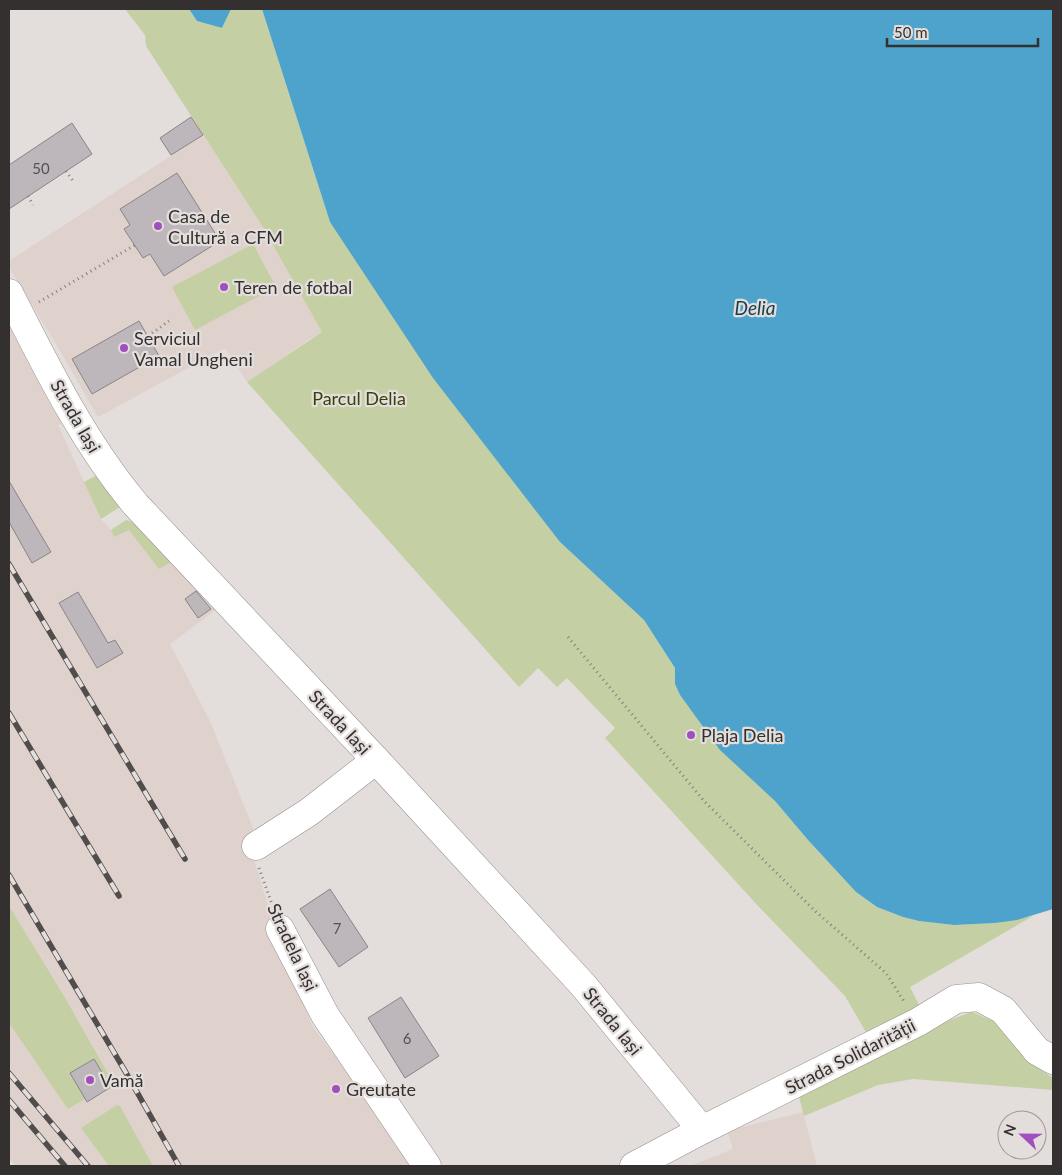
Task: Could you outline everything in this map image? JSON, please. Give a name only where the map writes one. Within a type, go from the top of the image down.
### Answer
[{"type":"street","name":"Strada Iași","points":[[14,304],[76,419],[98,456],[116,481],[136,505],[376,760],[583,985],[702,1130]]},
{"type":"street","points":[[256,846],[310,812],[376,760]]},
{"type":"street","name":"Stradela Iași","points":[[280,929],[325,1015],[427,1166]]},
{"type":"street","name":"Strada Solidarității","points":[[634,1166],[918,1022],[956,999],[979,997],[1003,1010],[1048,1051]]},
{"type":"path","points":[[66,171],[73,181]]},
{"type":"path","points":[[28,196],[33,205]]},
{"type":"path","points":[[14,304],[135,245]]},
{"type":"path","points":[[148,336],[169,321]]},
{"type":"path","points":[[568,637],[704,801],[815,910],[886,973],[918,1022]]},
{"type":"path","name":"Stradela Iași","points":[[256,846],[255,855],[280,929]]},
{"type":"shaded area","points":[[203,135],[264,229],[322,332],[247,382],[225,348],[98,417],[9,267],[9,261]]},
{"type":"shaded area","points":[[9,316],[66,421],[58,425],[101,519],[114,536],[129,529],[159,569],[177,558],[217,609],[170,644],[210,721],[255,833],[247,838],[269,908],[312,1026],[391,1131],[411,1166],[16,1166],[9,1158]]},
{"type":"shaded area","points":[[803,1112],[817,1166],[690,1166],[733,1149],[727,1131]]},
{"type":"green space","name":"Parcul Delia","points":[[125,9],[189,9],[197,21],[222,28],[231,9],[262,9],[330,222],[560,542],[644,620],[675,668],[675,684],[680,695],[708,732],[775,801],[856,892],[877,907],[919,921],[954,925],[995,923],[1033,916],[910,987],[922,1011],[867,1034],[845,996],[759,907],[605,738],[615,728],[567,678],[557,687],[538,668],[519,687],[247,382],[322,332],[264,229],[146,46],[145,35]]},
{"type":"green space","name":"Teren de fotbal","points":[[253,244],[276,287],[195,330],[172,287]]},
{"type":"green space","points":[[99,474],[120,507],[101,519],[84,482]]},
{"type":"green space","points":[[126,520],[132,522],[173,561],[159,569],[129,530],[114,537],[111,530]]},
{"type":"green space","points":[[9,906],[64,996],[111,1079],[107,1082],[94,1059],[70,1073],[85,1099],[68,1109],[9,1023]]},
{"type":"green space","points":[[972,1012],[1000,1024],[1028,1061],[1053,1078],[1053,1090],[913,1079],[878,1085],[804,1116],[799,1097],[930,1027]]},
{"type":"green space","points":[[117,1105],[120,1106],[153,1166],[109,1166],[81,1128]]},
{"type":"water","points":[[189,9],[231,9],[222,28],[197,21]]},
{"type":"water","name":"Delia","points":[[262,9],[1053,9],[1053,909],[1017,920],[954,925],[919,921],[877,907],[856,892],[775,801],[720,750],[680,695],[675,684],[675,668],[644,620],[560,542],[433,378],[330,222]]},
{"type":"building","points":[[191,117],[203,135],[171,155],[160,138]]},
{"type":"building","points":[[72,123],[92,154],[9,209],[9,165]]},
{"type":"building","points":[[177,173],[220,241],[164,276],[150,254],[143,258],[124,229],[130,225],[120,209]]},
{"type":"building","points":[[139,321],[159,356],[92,394],[72,359]]},
{"type":"building","points":[[9,481],[51,552],[32,563],[9,522]]},
{"type":"building","points":[[196,591],[211,609],[198,618],[185,599]]},
{"type":"building","points":[[78,592],[108,643],[115,640],[123,653],[97,668],[59,603]]},
{"type":"building","points":[[330,889],[368,947],[339,967],[300,909]]},
{"type":"building","points":[[401,997],[439,1056],[405,1078],[368,1018]]},
{"type":"building","name":"Vamă","points":[[94,1059],[111,1087],[87,1102],[70,1073]]},
{"type":"railway","points":[[9,564],[185,859]]},
{"type":"railway","points":[[9,713],[119,896]]},
{"type":"railway","points":[[9,875],[179,1166]]},
{"type":"railway","points":[[9,1073],[88,1166]]},
{"type":"railway","points":[[9,1100],[65,1166]]},
{"type":"place","name":"Casa de Cultură a CFM","points":[[158,226]]},
{"type":"place","name":"Teren de fotbal","points":[[224,287]]},
{"type":"place","name":"Serviciul Vamal Ungheni","points":[[124,348]]},
{"type":"place","name":"Plaja Delia","points":[[691,735]]},
{"type":"place","name":"Vamă","points":[[90,1080]]},
{"type":"place","name":"Greutate","points":[[336,1089]]}]
